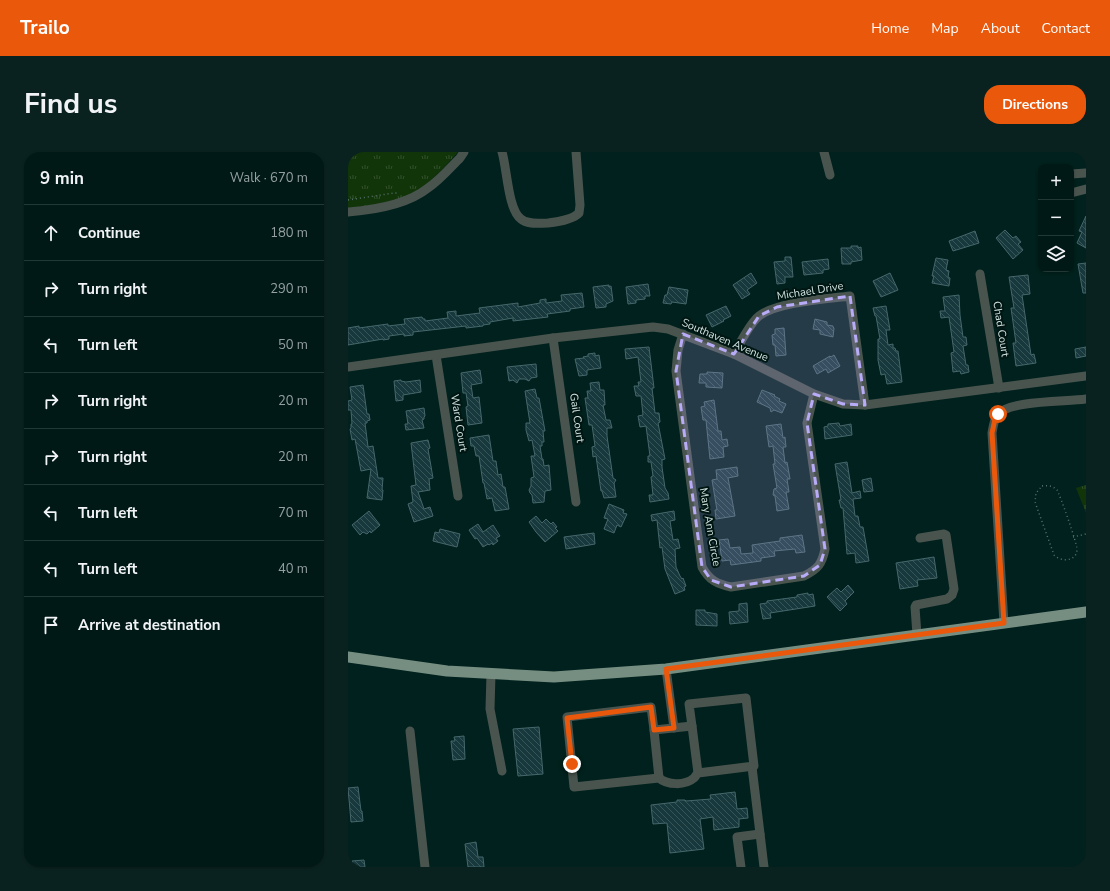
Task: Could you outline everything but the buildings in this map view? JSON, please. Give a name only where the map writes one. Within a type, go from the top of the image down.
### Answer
[{"type":"main road","points":[[348,657],[448,672],[554,677],[666,669],[1086,612]]},
{"type":"street","points":[[348,212],[362,211],[402,202],[428,189],[460,158],[464,152]]},
{"type":"street","points":[[502,152],[514,211],[521,219],[531,223],[554,222],[576,217],[580,213],[576,152]]},
{"type":"street","points":[[824,152],[830,175]]},
{"type":"street","points":[[1074,174],[1086,173]]},
{"type":"street","points":[[1074,192],[1086,189]]},
{"type":"street","name":"Chad Court","points":[[980,274],[999,388]]},
{"type":"street","name":"Michael Drive","points":[[734,354],[748,331],[760,316],[765,313],[777,307],[850,296],[865,405]]},
{"type":"street","name":"Southaven Avenue","points":[[348,367],[553,338],[653,327],[668,329],[683,334],[734,354],[814,394],[843,404],[865,405],[1086,376]]},
{"type":"street","name":"Mary Ann Circle","points":[[683,334],[678,350],[676,371],[702,567],[711,580],[720,585],[731,587],[804,576],[813,572],[820,565],[825,549],[807,423],[814,394]]},
{"type":"street","name":"Gail Court","points":[[553,338],[576,502]]},
{"type":"street","name":"Ward Court","points":[[436,355],[458,496]]},
{"type":"street","points":[[1004,623],[992,433],[995,419],[1005,408],[1019,405],[1083,399]]},
{"type":"street","points":[[917,635],[916,604],[947,599],[952,595],[954,589],[946,535],[944,534],[920,538]]},
{"type":"street","points":[[666,669],[674,728]]},
{"type":"street","points":[[491,674],[490,709],[502,771]]},
{"type":"street","points":[[698,773],[689,704],[746,698],[754,766],[752,767],[764,867]]},
{"type":"street","points":[[659,778],[651,707],[567,718],[574,787],[659,778],[663,781],[677,784],[693,779],[698,773],[752,767]]},
{"type":"street","points":[[654,730],[692,726]]},
{"type":"street","points":[[410,731],[425,867]]},
{"type":"street","points":[[741,867],[737,837],[760,834]]},
{"type":"path","points":[[348,200],[398,193],[402,202]]},
{"type":"path","points":[[1042,486],[1049,486],[1058,491],[1073,537],[1077,548],[1073,557],[1068,560],[1057,558],[1054,555],[1035,502],[1036,493],[1042,486]]},
{"type":"path","points":[[1073,537],[1086,534]]},
{"type":"highlighted area","points":[[850,296],[865,405],[843,404],[814,394],[807,423],[825,549],[820,565],[804,576],[731,587],[711,580],[702,567],[676,371],[683,334],[734,354],[759,316],[777,307]]},
{"type":"green space","points":[[348,152],[458,152],[434,177],[413,193],[386,203],[348,208]]},
{"type":"green space","points":[[1086,485],[1086,513],[1076,488]]},
{"type":"route","points":[[572,764],[567,718],[651,707],[654,730],[674,728],[666,669],[1004,623],[1000,534],[992,433],[995,419],[998,414]]}]
